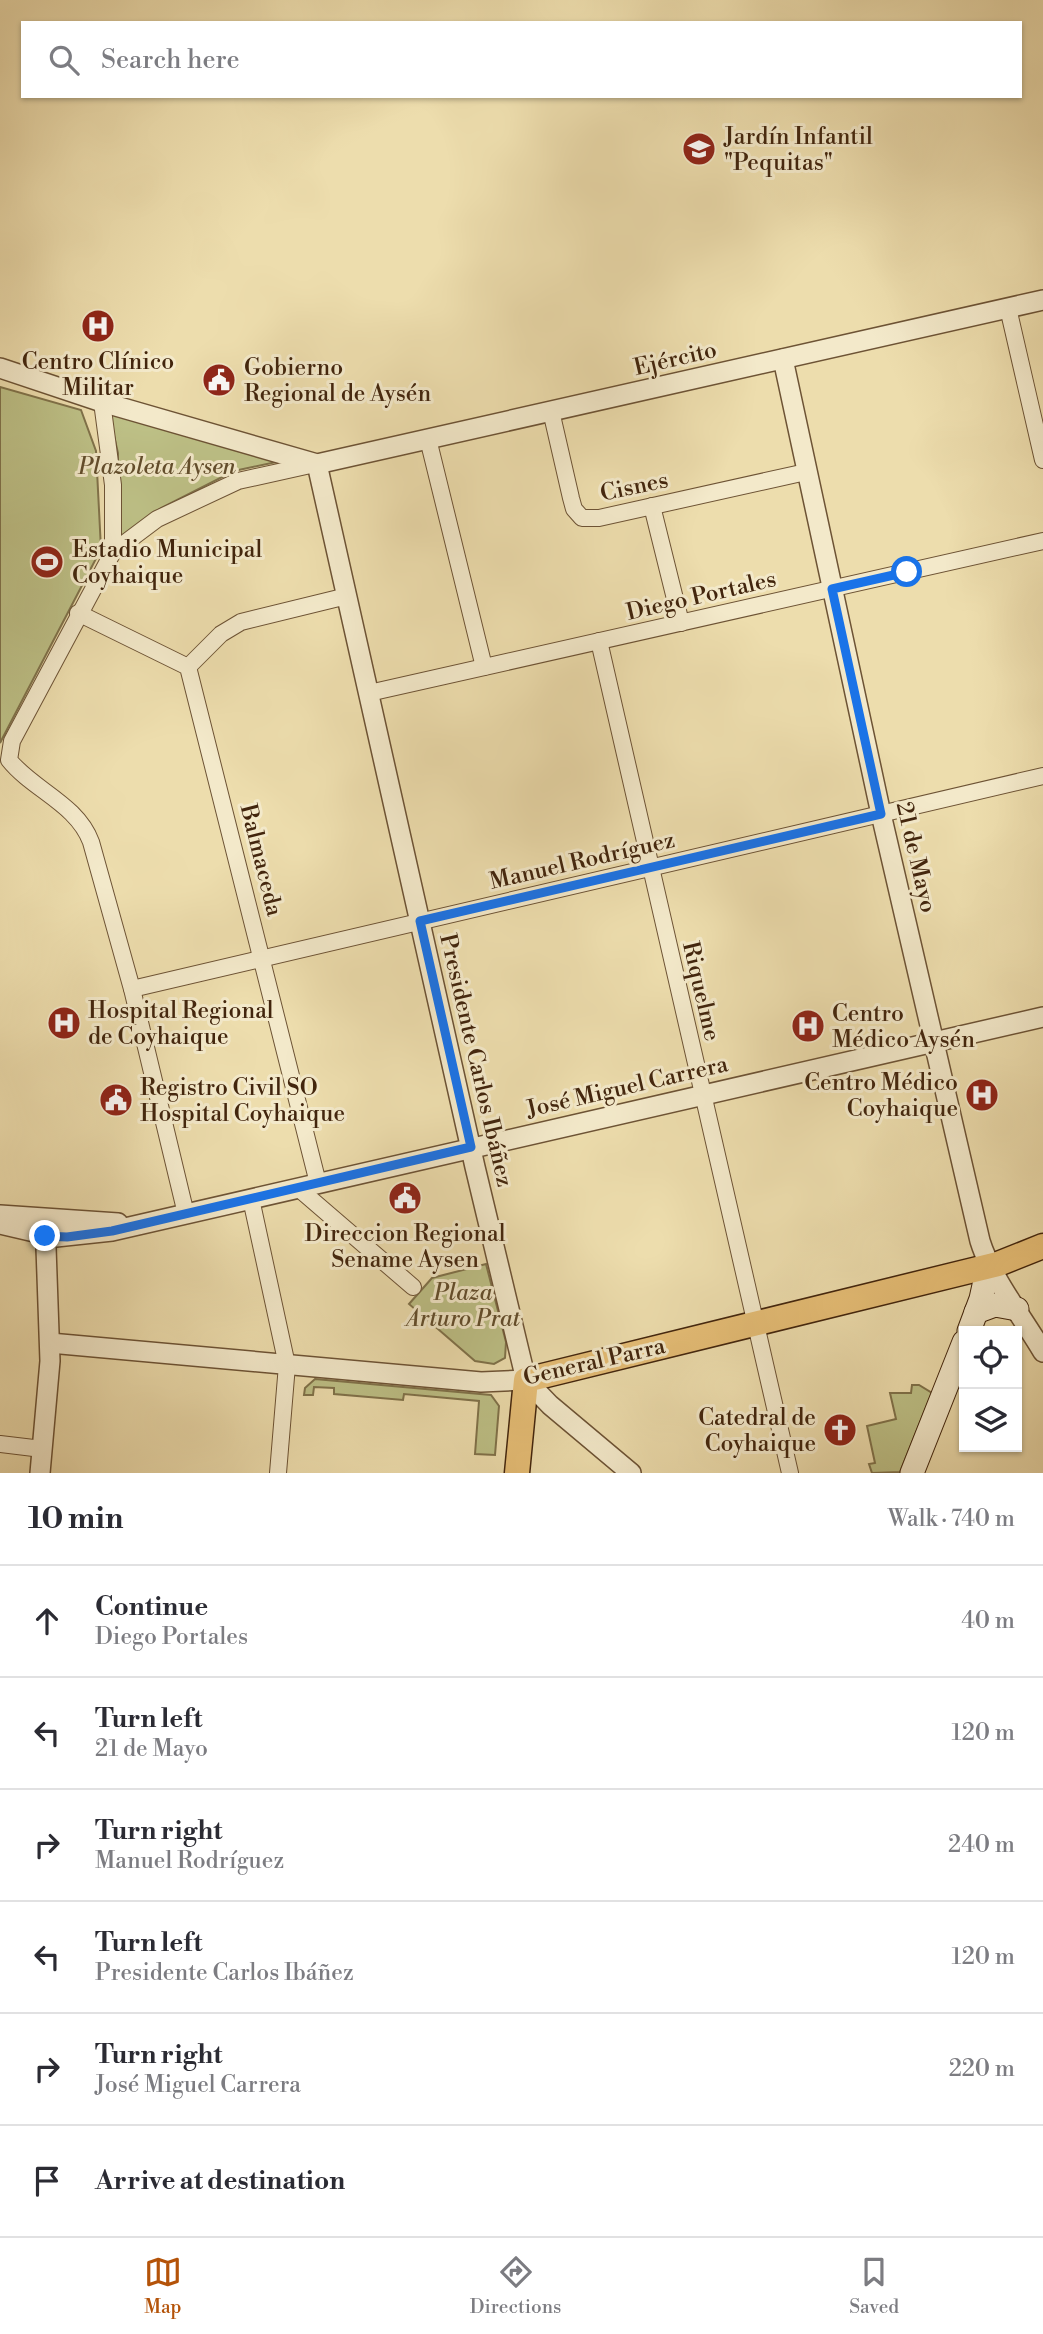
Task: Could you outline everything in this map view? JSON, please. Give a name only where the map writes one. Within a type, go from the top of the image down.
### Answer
[{"type":"main road","name":"General Parra","points":[[526,1380],[988,1267],[1043,1246]]},
{"type":"main road","points":[[972,1322],[988,1267]]},
{"type":"main road","points":[[972,1322],[995,1305],[1017,1309]]},
{"type":"main road","points":[[912,1473],[959,1355]]},
{"type":"main road","points":[[517,1473],[526,1380]]},
{"type":"street","name":"Ejército","points":[[132,989],[85,827],[20,774],[9,760],[12,741],[78,613],[113,552],[157,519],[238,481],[1043,300]]},
{"type":"street","points":[[1008,308],[1043,460]]},
{"type":"street","name":"21 de Mayo","points":[[783,359],[881,814],[988,1267],[1043,1352]]},
{"type":"street","name":"Ejército","points":[[6,372],[317,464]]},
{"type":"street","name":"Ejército","points":[[102,402],[113,485],[113,552]]},
{"type":"street","name":"Cisnes","points":[[551,411],[570,498],[578,516],[599,518],[806,472]]},
{"type":"street","points":[[428,439],[485,667]]},
{"type":"street","name":"Presidente Carlos Ibáñez","points":[[317,464],[526,1380]]},
{"type":"street","points":[[652,506],[681,623]]},
{"type":"street","name":"Diego Portales","points":[[369,693],[1043,541]]},
{"type":"street","points":[[78,613],[187,667],[221,634],[241,622],[347,596]]},
{"type":"street","name":"Riquelme","points":[[599,641],[790,1473]]},
{"type":"street","name":"Balmaceda","points":[[187,667],[318,1183]]},
{"type":"street","name":"Manuel Rodríguez","points":[[132,989],[1043,776]]},
{"type":"street","points":[[132,989],[186,1214]]},
{"type":"street","name":"José Miguel Carrera","points":[[0,1224],[95,1234],[1043,1017]]},
{"type":"street","points":[[298,1188],[413,1287]]},
{"type":"street","points":[[251,1199],[287,1365],[278,1473]]},
{"type":"street","name":"José Miguel Carrera","points":[[0,1215],[45,1227]]},
{"type":"street","points":[[40,1473],[50,1343],[45,1227]]},
{"type":"street","name":"General Parra","points":[[50,1343],[481,1382],[526,1380]]},
{"type":"street","points":[[526,1380],[544,1400],[631,1473]]},
{"type":"street","points":[[0,1444],[43,1449]]},
{"type":"green space","name":"Estadio Municipal Coyhaique","points":[[0,387],[81,410],[96,451],[101,549],[0,743]]},
{"type":"green space","name":"Plazoleta Aysen","points":[[108,410],[281,461],[234,471],[161,508],[118,539],[118,453]]},
{"type":"green space","name":"Plaza Arturo Prat","points":[[486,1264],[506,1342],[505,1358],[494,1364],[475,1361],[409,1304],[432,1278]]},
{"type":"green space","points":[[315,1379],[491,1395],[499,1406],[495,1455],[475,1454],[479,1401],[404,1394],[403,1400],[334,1394],[334,1388],[314,1387],[313,1395],[304,1395],[305,1388]]},
{"type":"green space","points":[[912,1385],[919,1385],[932,1393],[900,1472],[872,1473],[869,1464],[875,1463],[867,1426],[896,1419],[890,1393],[911,1393]]},
{"type":"place","name":"Jardín Infantil \"Pequitas\"","points":[[699,149]]},
{"type":"place","name":"Centro Clínico Militar","points":[[98,326]]},
{"type":"place","name":"Gobierno Regional de Aysén","points":[[219,380]]},
{"type":"place","name":"Estadio Municipal Coyhaique","points":[[47,562]]},
{"type":"place","name":"Hospital Regional de Coyhaique","points":[[64,1023]]},
{"type":"place","name":"Centro Médico Aysén","points":[[808,1026]]},
{"type":"place","name":"Centro Médico Coyhaique","points":[[982,1095]]},
{"type":"place","name":"Registro Civil SO Hospital Coyhaique","points":[[116,1100]]},
{"type":"place","name":"Direccion Regional Sename Aysen","points":[[405,1198]]},
{"type":"place","name":"Catedral de Coyhaique","points":[[840,1430]]},
{"type":"route","points":[[45,1236],[67,1237],[112,1231],[471,1147],[420,921],[881,814],[832,589],[907,572]]}]
